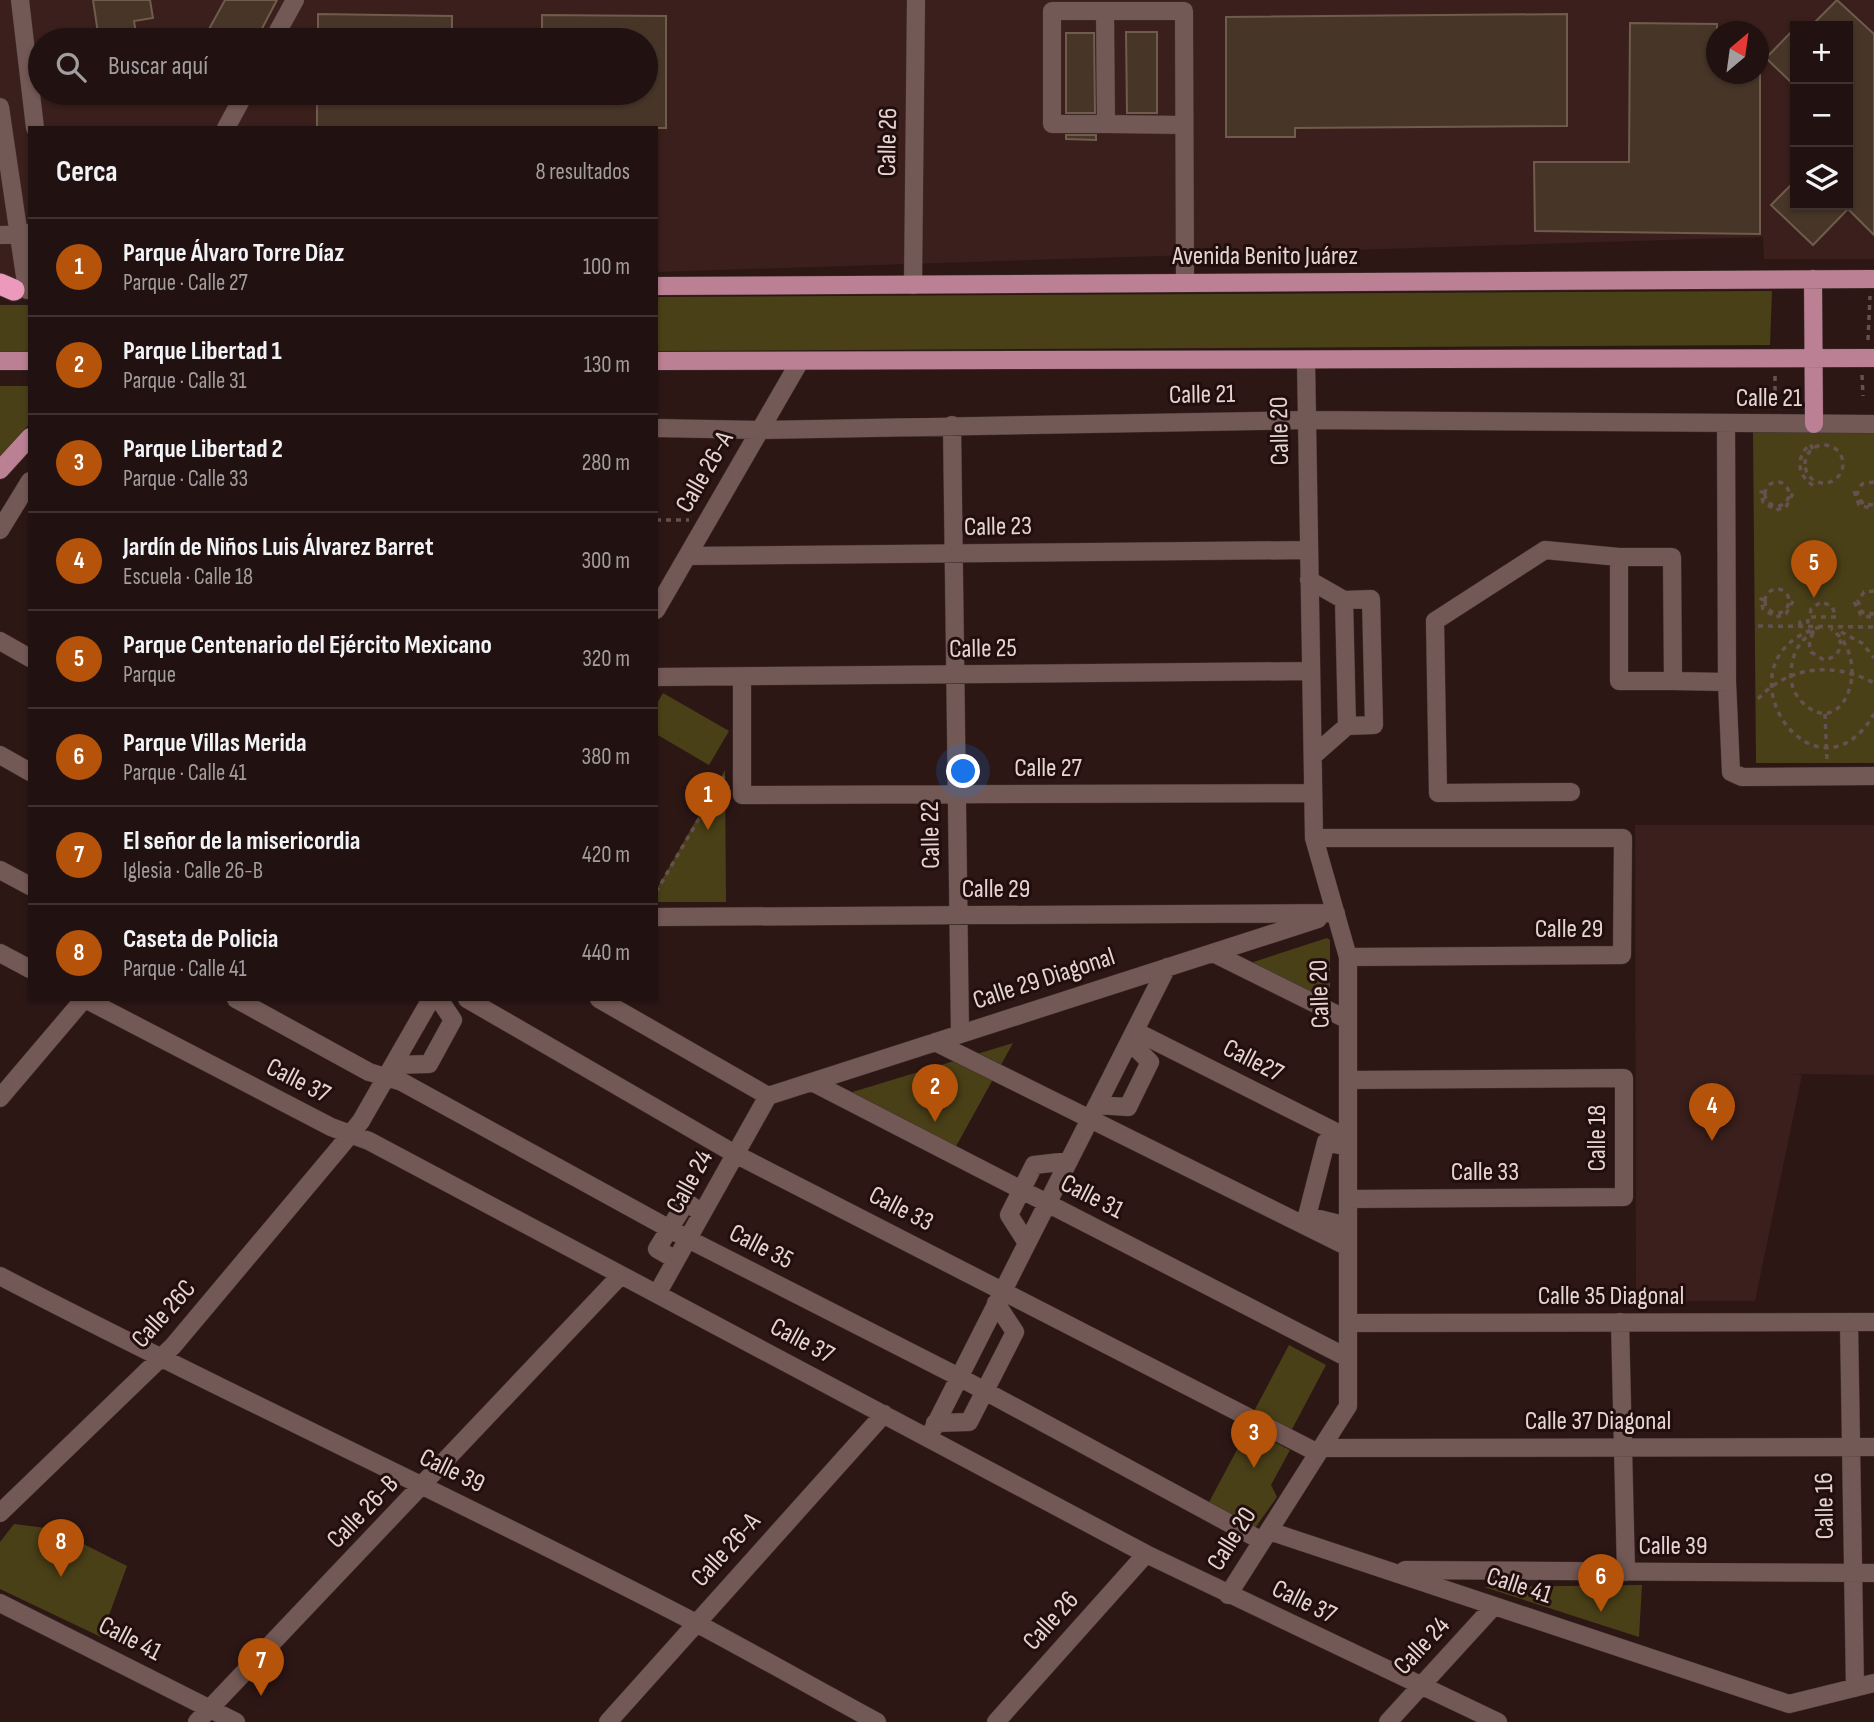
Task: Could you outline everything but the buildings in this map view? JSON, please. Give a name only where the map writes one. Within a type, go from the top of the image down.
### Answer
[{"type":"main road","name":"Avenida Benito Juárez","points":[[658,286],[1812,279],[1872,286]]},
{"type":"main road","points":[[1812,279],[1814,424]]},
{"type":"main road","points":[[658,361],[1812,358],[1871,350]]},
{"type":"main road","points":[[0,361],[28,361]]},
{"type":"main road","points":[[0,470],[28,439]]},
{"type":"main road","points":[[0,470],[28,455]]},
{"type":"street","points":[[20,0],[28,68]]},
{"type":"street","points":[[280,28],[295,0]]},
{"type":"street","name":"Calle 26","points":[[913,285],[916,0]]},
{"type":"street","points":[[1184,125],[1052,124],[1052,11],[1184,11],[1185,283]]},
{"type":"street","points":[[1105,11],[1106,124]]},
{"type":"street","points":[[32,105],[35,126]]},
{"type":"street","points":[[227,126],[238,105]]},
{"type":"street","points":[[0,107],[16,233],[14,289]]},
{"type":"street","name":"Calle 20","points":[[1228,1595],[1348,1406],[1348,957],[1314,838],[1306,360]]},
{"type":"street","name":"Calle 26-A","points":[[658,607],[800,361]]},
{"type":"street","name":"Calle 21","points":[[658,428],[760,430],[1307,420],[1874,424]]},
{"type":"street","name":"Calle 22","points":[[952,425],[960,1034]]},
{"type":"street","points":[[1726,425],[1727,682],[1731,772],[1734,775],[1874,776]]},
{"type":"street","points":[[0,530],[28,484]]},
{"type":"street","name":"Calle 23","points":[[688,555],[1309,550]]},
{"type":"street","points":[[1571,792],[1438,793],[1435,621],[1545,550],[1619,557],[1672,557],[1672,681]]},
{"type":"street","points":[[1619,557],[1619,681],[1727,682]]},
{"type":"street","points":[[1309,580],[1344,600],[1371,599],[1372,637],[1374,725],[1347,726],[1313,756]]},
{"type":"street","points":[[1344,600],[1347,726]]},
{"type":"street","points":[[0,642],[28,657]]},
{"type":"street","name":"Calle 25","points":[[658,677],[1311,671]]},
{"type":"street","name":"Calle 27","points":[[741,677],[741,795],[1313,793]]},
{"type":"street","points":[[0,755],[28,771]]},
{"type":"street","name":"Calle 29","points":[[1314,838],[1623,838],[1622,955],[1348,957]]},
{"type":"street","points":[[0,870],[28,885]]},
{"type":"street","name":"Calle 29","points":[[658,917],[1336,913]]},
{"type":"street","name":"Calle 29 Diagonal","points":[[768,1096],[1336,913]]},
{"type":"street","points":[[0,953],[28,968]]},
{"type":"street","points":[[1213,953],[1348,1020]]},
{"type":"street","points":[[932,1430],[1167,967]]},
{"type":"street","points":[[0,1098],[82,1001]]},
{"type":"street","name":"Calle 37","points":[[88,1001],[349,1134],[369,1141],[884,1414],[932,1430],[1146,1554],[1498,1722]]},
{"type":"street","name":"Calle 35","points":[[240,1001],[369,1072],[394,1074],[669,1229],[1266,1536]]},
{"type":"street","points":[[349,1134],[394,1074],[430,1001]]},
{"type":"street","points":[[394,1074],[429,1064],[453,1020],[440,1001]]},
{"type":"street","name":"Calle 33","points":[[470,1001],[735,1154],[1000,1297],[1320,1451]]},
{"type":"street","points":[[602,1001],[768,1096]]},
{"type":"street","points":[[1094,1112],[1128,1107],[1150,1062],[1132,1036]]},
{"type":"street","name":"Calle27","points":[[1132,1036],[1348,1142]]},
{"type":"street","points":[[935,1042],[1094,1112],[1348,1247]]},
{"type":"street","name":"Calle 18","points":[[1348,1080],[1624,1078],[1624,1197]]},
{"type":"street","name":"Calle 31","points":[[812,1082],[1348,1358]]},
{"type":"street","name":"Calle 24","points":[[657,1294],[768,1096]]},
{"type":"street","name":"Calle 26C","points":[[0,1513],[159,1359],[349,1134]]},
{"type":"street","points":[[1348,1142],[1326,1142],[1307,1216],[1348,1226]]},
{"type":"street","points":[[1027,1243],[1009,1216],[1034,1165],[1069,1161]]},
{"type":"street","name":"Calle 33","points":[[1348,1199],[1624,1197]]},
{"type":"street","points":[[676,1260],[657,1249],[686,1202],[702,1213]]},
{"type":"street","name":"Calle 26-B","points":[[203,1715],[424,1486],[621,1275]]},
{"type":"street","name":"Calle 39","points":[[0,1276],[159,1359],[424,1486],[696,1623],[877,1722]]},
{"type":"street","points":[[932,1430],[969,1422],[985,1391],[1015,1332],[1000,1297]]},
{"type":"street","points":[[1620,1322],[1626,1572]]},
{"type":"street","name":"Calle 16","points":[[1849,1322],[1855,1688]]},
{"type":"street","name":"Calle 35 Diagonal","points":[[1348,1323],[1874,1322]]},
{"type":"street","name":"Calle 26-A","points":[[608,1722],[884,1414]]},
{"type":"street","name":"Calle 37 Diagonal","points":[[1320,1451],[1874,1447]]},
{"type":"street","name":"Calle 41","points":[[1266,1536],[1388,1570],[1789,1704],[1874,1683]]},
{"type":"street","name":"Calle 26","points":[[996,1722],[1146,1554]]},
{"type":"street","name":"Calle 39","points":[[1388,1570],[1874,1573]]},
{"type":"street","name":"Calle 41","points":[[0,1603],[203,1715],[236,1722]]},
{"type":"street","name":"Calle 24","points":[[1388,1722],[1494,1606]]},
{"type":"path","points":[[1871,350],[1872,286]]},
{"type":"path","points":[[1862,375],[1863,396]]},
{"type":"path","points":[[1774,376],[1775,413]]},
{"type":"path","points":[[1813,449],[1810,444],[1804,450],[1799,464],[1804,478],[1816,487]]},
{"type":"path","points":[[1830,446],[1839,453],[1842,471],[1835,480],[1816,482],[1807,473],[1805,460],[1813,449],[1830,446]]},
{"type":"path","points":[[1765,492],[1766,500],[1776,506],[1783,504],[1789,495],[1785,485],[1778,482],[1761,492],[1763,502],[1776,510],[1786,507],[1793,493]]},
{"type":"path","points":[[1874,482],[1862,484],[1857,494],[1863,504],[1874,507]]},
{"type":"path","points":[[1854,491],[1859,505],[1874,507]]},
{"type":"path","points":[[658,521],[692,520]]},
{"type":"path","points":[[1778,589],[1785,592],[1789,602],[1786,609],[1776,613],[1766,607],[1765,600],[1768,593],[1778,589]]},
{"type":"path","points":[[1874,591],[1864,592],[1858,601],[1863,612],[1874,616]]},
{"type":"path","points":[[1765,600],[1760,599],[1763,609],[1776,617],[1786,614],[1793,601]]},
{"type":"path","points":[[1800,626],[1800,622],[1808,622],[1811,609],[1821,602],[1832,606],[1836,613],[1836,617],[1810,617]]},
{"type":"path","points":[[1854,602],[1861,615],[1874,616]]},
{"type":"path","points":[[1758,626],[1874,627]]},
{"type":"path","points":[[1816,630],[1809,642],[1811,652],[1824,660],[1833,657],[1840,649],[1840,640],[1831,630]]},
{"type":"path","points":[[1816,630],[1798,646],[1791,675],[1800,700],[1810,708],[1825,713],[1839,711],[1855,694]]},
{"type":"path","points":[[1816,630],[1799,634],[1791,640],[1774,668],[1771,686],[1775,709],[1787,730],[1813,747],[1840,746],[1852,740],[1874,715]]},
{"type":"path","points":[[1831,630],[1848,639],[1855,649]]},
{"type":"path","points":[[1831,630],[1852,636],[1874,658]]},
{"type":"path","points":[[1758,699],[1771,686],[1791,675],[1827,668],[1860,676],[1874,684]]},
{"type":"path","points":[[1860,676],[1860,683]]},
{"type":"path","points":[[1825,713],[1827,761]]},
{"type":"path","points":[[658,889],[730,766]]},
{"type":"shaded area","points":[[0,0],[1874,0],[1874,259],[1764,259],[1763,237],[658,272],[658,126],[28,126],[28,292],[0,292]]},
{"type":"shaded area","points":[[1772,291],[1770,345],[658,351],[658,297]]},
{"type":"shaded area","points":[[0,305],[28,305],[28,354],[0,354]]},
{"type":"shaded area","points":[[0,386],[28,386],[28,425],[0,458]]},
{"type":"shaded area","points":[[1753,432],[1874,432],[1874,763],[1756,763]]},
{"type":"shaded area","points":[[663,693],[729,731],[709,765],[658,735],[658,702]]},
{"type":"shaded area","points":[[725,770],[726,902],[658,902],[658,887]]},
{"type":"shaded area","points":[[1635,825],[1874,825],[1874,1075],[1791,1074],[1802,1075],[1755,1301],[1636,1301]]},
{"type":"shaded area","points":[[1327,938],[1330,940],[1330,1011],[1241,966]]},
{"type":"shaded area","points":[[1013,1043],[954,1150],[846,1094]]},
{"type":"shaded area","points":[[1289,1345],[1326,1365],[1289,1435],[1252,1415]]},
{"type":"shaded area","points":[[1248,1429],[1290,1450],[1271,1485],[1277,1497],[1253,1531],[1207,1506]]},
{"type":"shaded area","points":[[14,1524],[54,1529],[127,1566],[101,1637],[0,1589],[0,1542]]},
{"type":"shaded area","points":[[1642,1585],[1639,1637],[1484,1587]]},
{"type":"place","name":"Parque Centenario del Ejército Mexicano","points":[[1814,598]]},
{"type":"place","name":"Parque Álvaro Torre Díaz","points":[[708,830]]},
{"type":"place","name":"Parque Libertad 1","points":[[935,1122]]},
{"type":"place","name":"Jardín de Niños Luis Álvarez Barret","points":[[1712,1141]]},
{"type":"place","name":"Parque Libertad 2","points":[[1254,1468]]},
{"type":"place","name":"Caseta de Policia","points":[[61,1577]]},
{"type":"place","name":"Parque Villas Merida","points":[[1601,1612]]},
{"type":"place","name":"El señor de la misericordia","points":[[261,1696]]}]
